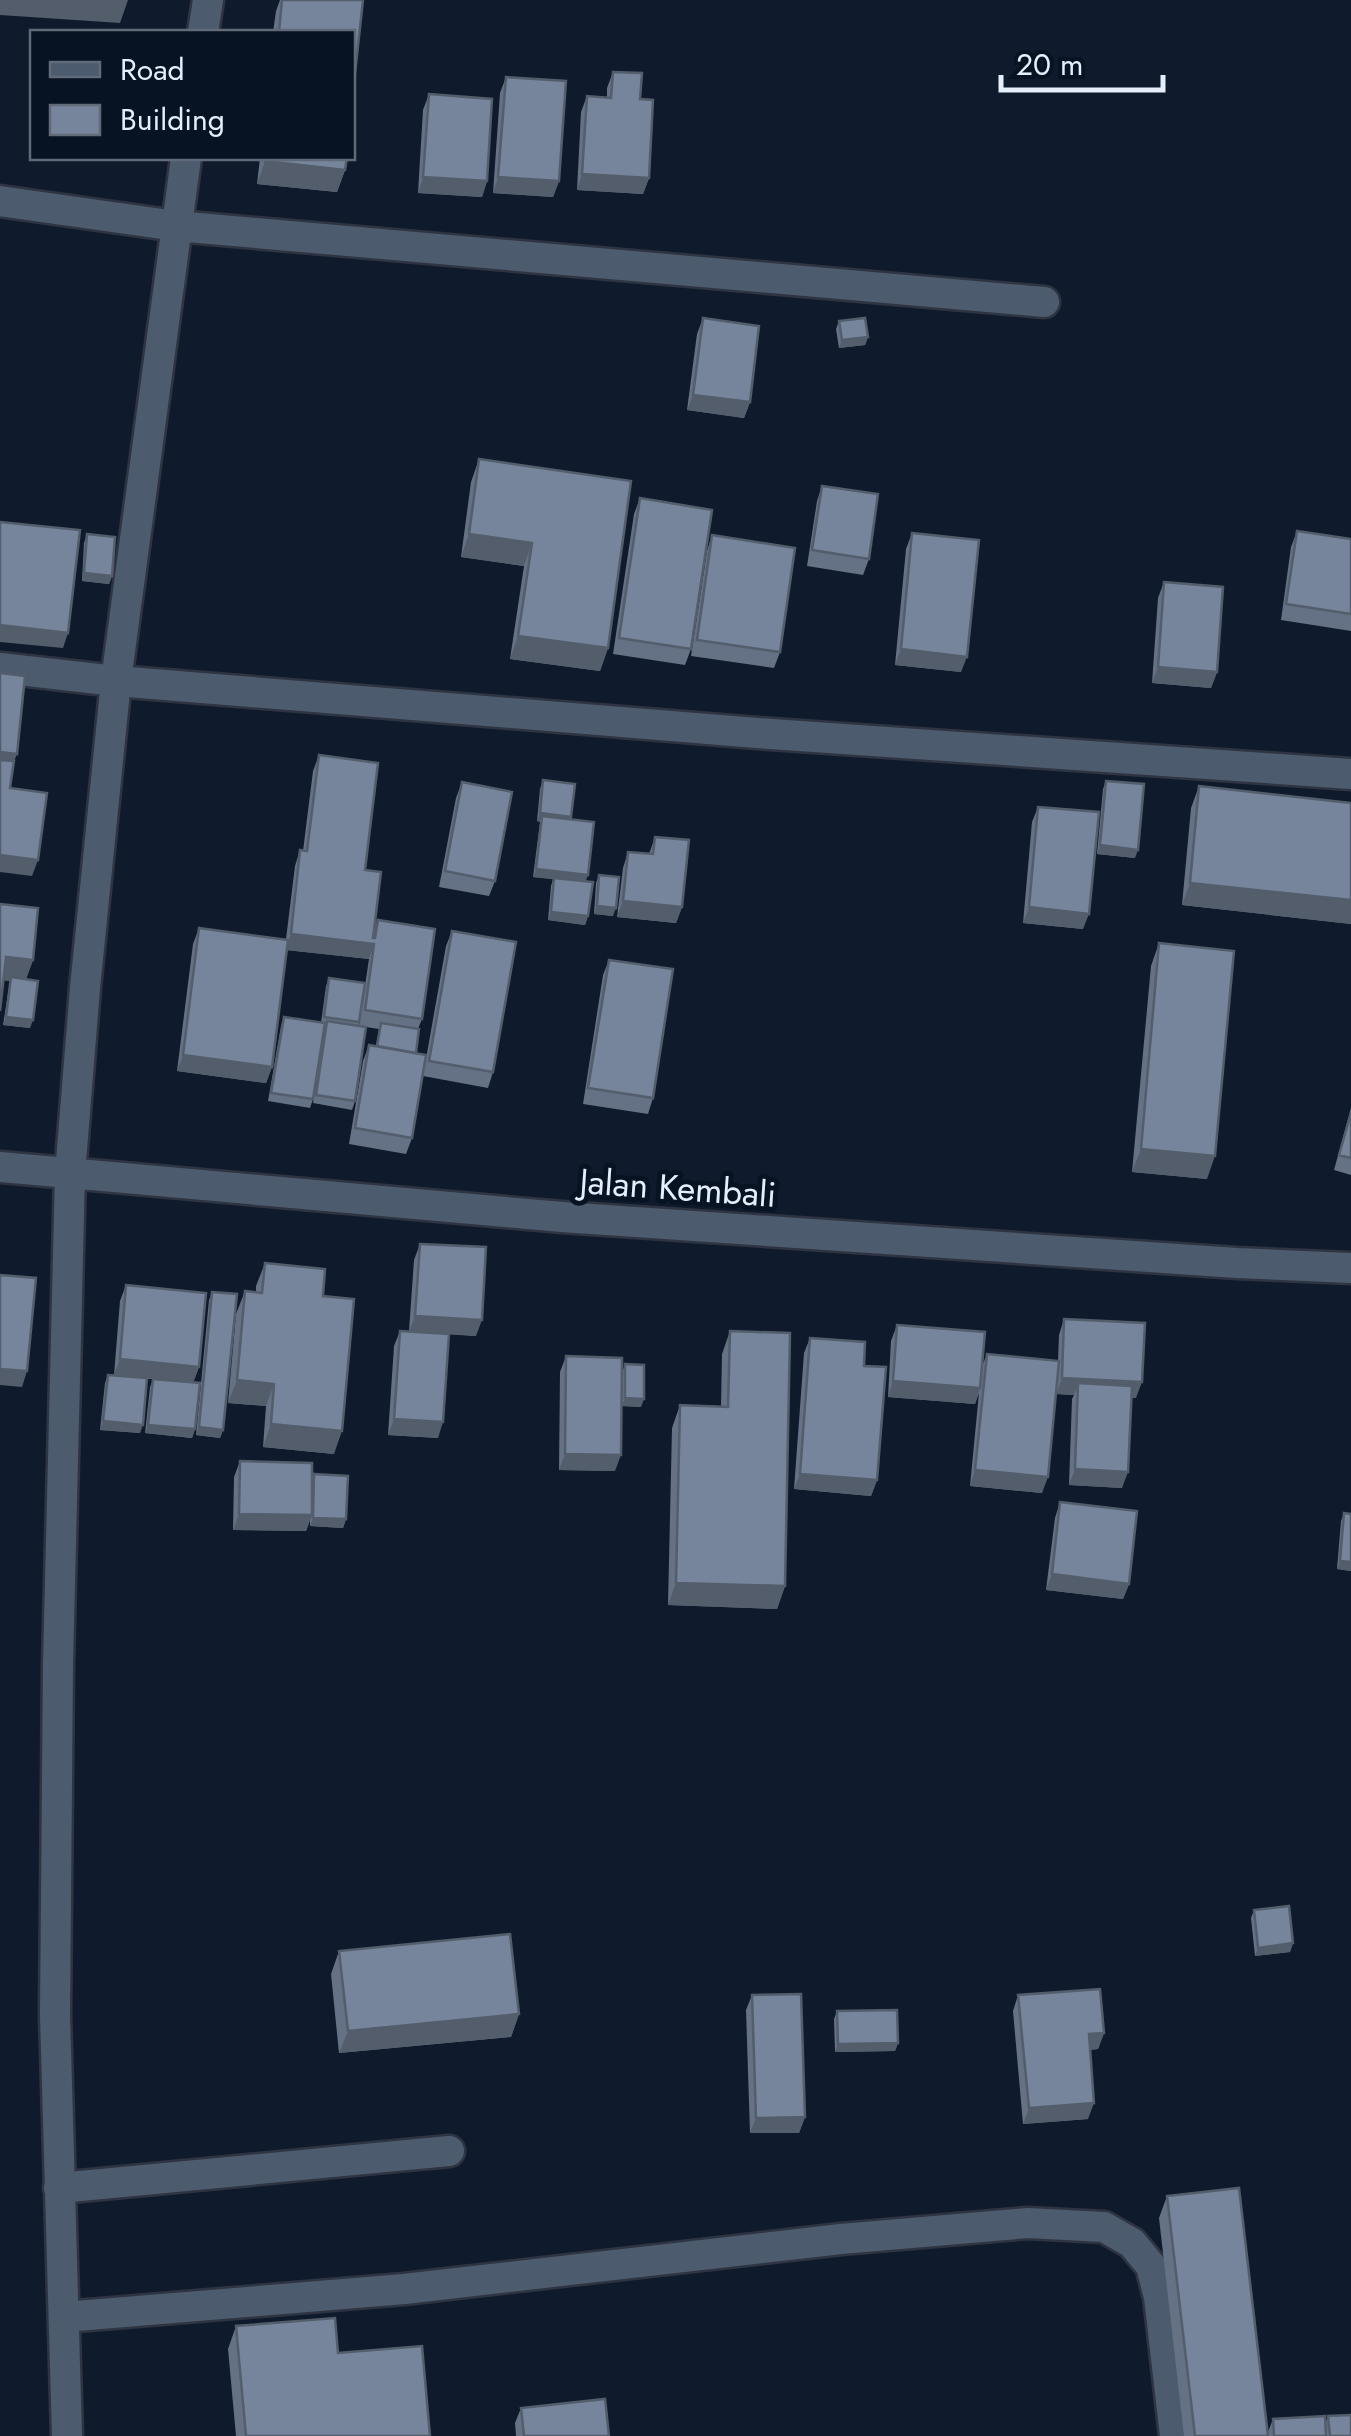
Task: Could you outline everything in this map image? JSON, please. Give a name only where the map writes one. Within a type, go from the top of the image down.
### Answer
[{"type":"street","points":[[203,30],[208,0]]},
{"type":"street","points":[[67,2436],[55,2015],[58,1664],[70,1174],[116,681],[186,160]]},
{"type":"street","points":[[0,200],[176,226],[1044,302]]},
{"type":"street","points":[[0,668],[116,681],[757,733],[1351,774]]},
{"type":"street","name":"Jalan Kembali","points":[[0,1167],[562,1217],[1351,1268]]},
{"type":"street","points":[[59,2188],[449,2151]]},
{"type":"street","points":[[64,2317],[404,2289],[841,2239],[1010,2224],[1104,2227],[1132,2243],[1152,2266],[1175,2436]]},
{"type":"building","points":[[282,0],[363,0],[355,73],[355,30],[279,30]]},
{"type":"building","points":[[613,72],[642,73],[640,99],[653,100],[649,178],[582,174],[587,96],[611,98]]},
{"type":"building","points":[[506,77],[566,81],[559,181],[498,177]]},
{"type":"building","points":[[429,94],[492,99],[487,181],[423,177]]},
{"type":"building","points":[[265,160],[347,160],[345,170]]},
{"type":"building","points":[[703,318],[759,326],[750,402],[693,395]]},
{"type":"building","points":[[865,318],[868,337],[842,340],[839,321]]},
{"type":"building","points":[[479,459],[631,481],[608,648],[518,636],[532,543],[469,534]]},
{"type":"building","points":[[822,486],[878,494],[869,559],[812,550]]},
{"type":"building","points":[[640,498],[712,510],[691,649],[619,638]]},
{"type":"building","points":[[0,522],[80,530],[68,633],[0,625]]},
{"type":"building","points":[[1297,531],[1351,539],[1351,614],[1286,604]]},
{"type":"building","points":[[912,533],[979,540],[967,657],[901,649]]},
{"type":"building","points":[[87,534],[115,537],[112,576],[84,573]]},
{"type":"building","points":[[712,535],[795,548],[780,652],[697,640]]},
{"type":"building","points":[[1164,582],[1223,587],[1217,672],[1158,667]]},
{"type":"building","points":[[0,673],[25,676],[17,754],[0,752]]},
{"type":"building","points":[[319,755],[378,763],[365,870],[381,872],[373,938],[378,920],[435,929],[422,1019],[365,1010],[374,944],[291,934],[300,850],[307,851]]},
{"type":"building","points":[[0,760],[14,761],[10,788],[47,793],[38,860],[0,855]]},
{"type":"building","points":[[543,780],[575,784],[571,817],[540,813]]},
{"type":"building","points":[[1106,781],[1144,784],[1138,850],[1100,845]]},
{"type":"building","points":[[462,782],[512,792],[495,881],[445,871]]},
{"type":"building","points":[[1199,786],[1351,803],[1351,900],[1190,883]]},
{"type":"building","points":[[1038,807],[1099,812],[1089,914],[1029,907]]},
{"type":"building","points":[[542,816],[594,822],[588,875],[536,869]]},
{"type":"building","points":[[655,837],[689,840],[682,907],[623,901],[628,852],[653,854]]},
{"type":"building","points":[[599,875],[619,877],[616,908],[597,906]]},
{"type":"building","points":[[554,878],[593,882],[588,916],[551,912]]},
{"type":"building","points":[[0,904],[38,908],[33,960],[6,957],[0,1011]]},
{"type":"building","points":[[199,928],[288,940],[272,1067],[183,1055]]},
{"type":"building","points":[[452,931],[516,942],[493,1072],[429,1061]]},
{"type":"building","points":[[1159,943],[1234,951],[1215,1156],[1141,1149]]},
{"type":"building","points":[[609,960],[673,969],[653,1098],[588,1088]]},
{"type":"building","points":[[11,977],[38,981],[33,1020],[6,1017]]},
{"type":"building","points":[[329,978],[365,983],[359,1022],[324,1017]]},
{"type":"building","points":[[284,1017],[325,1023],[313,1099],[271,1093]]},
{"type":"building","points":[[327,1021],[366,1027],[355,1101],[316,1095]]},
{"type":"building","points":[[381,1023],[419,1029],[416,1053],[377,1046]]},
{"type":"building","points":[[369,1045],[426,1055],[412,1138],[355,1128]]},
{"type":"building","points":[[1351,1113],[1351,1158],[1339,1155]]},
{"type":"building","points":[[420,1244],[486,1247],[482,1320],[415,1316]]},
{"type":"building","points":[[265,1263],[325,1269],[323,1296],[354,1299],[342,1431],[271,1424],[274,1384],[237,1380],[245,1291],[262,1293]]},
{"type":"building","points":[[0,1275],[36,1278],[27,1371],[0,1369]]},
{"type":"building","points":[[126,1285],[206,1293],[199,1367],[120,1359]]},
{"type":"building","points":[[212,1292],[237,1294],[223,1430],[199,1427]]},
{"type":"building","points":[[1064,1319],[1145,1323],[1142,1382],[1062,1378]]},
{"type":"building","points":[[897,1325],[985,1332],[980,1388],[893,1381]]},
{"type":"building","points":[[400,1331],[449,1334],[443,1422],[394,1419]]},
{"type":"building","points":[[730,1331],[790,1333],[785,1586],[676,1583],[680,1405],[728,1407]]},
{"type":"building","points":[[810,1338],[865,1342],[864,1366],[886,1367],[877,1480],[800,1474]]},
{"type":"building","points":[[987,1354],[1059,1361],[1048,1477],[975,1470]]},
{"type":"building","points":[[566,1356],[622,1358],[621,1455],[565,1454]]},
{"type":"building","points":[[625,1364],[644,1365],[644,1399],[625,1398]]},
{"type":"building","points":[[108,1375],[147,1378],[143,1425],[103,1421]]},
{"type":"building","points":[[153,1379],[200,1383],[195,1429],[148,1425]]},
{"type":"building","points":[[1078,1383],[1132,1386],[1128,1472],[1075,1469]]},
{"type":"building","points":[[240,1461],[312,1463],[312,1515],[239,1514]]},
{"type":"building","points":[[314,1474],[348,1476],[346,1519],[313,1518]]},
{"type":"building","points":[[1060,1502],[1137,1511],[1129,1584],[1052,1574]]},
{"type":"building","points":[[1344,1513],[1351,1514],[1351,1562],[1340,1561]]},
{"type":"building","points":[[1289,1906],[1293,1943],[1258,1948],[1254,1910]]},
{"type":"building","points":[[510,1934],[519,2014],[348,2031],[339,1951]]},
{"type":"building","points":[[1100,1989],[1104,2033],[1089,2034],[1094,2103],[1029,2108],[1018,1995]]},
{"type":"building","points":[[801,1994],[805,2117],[756,2118],[752,1995]]},
{"type":"building","points":[[897,2010],[898,2043],[838,2044],[837,2011]]},
{"type":"building","points":[[1239,2188],[1268,2436],[1195,2436],[1167,2196]]},
{"type":"building","points":[[335,2318],[338,2353],[422,2346],[430,2436],[246,2436],[236,2326]]},
{"type":"building","points":[[605,2399],[609,2436],[524,2436],[521,2408]]},
{"type":"building","points":[[1351,2415],[1351,2436],[1330,2436],[1328,2416]]},
{"type":"building","points":[[1325,2416],[1326,2436],[1274,2436],[1273,2419]]}]
